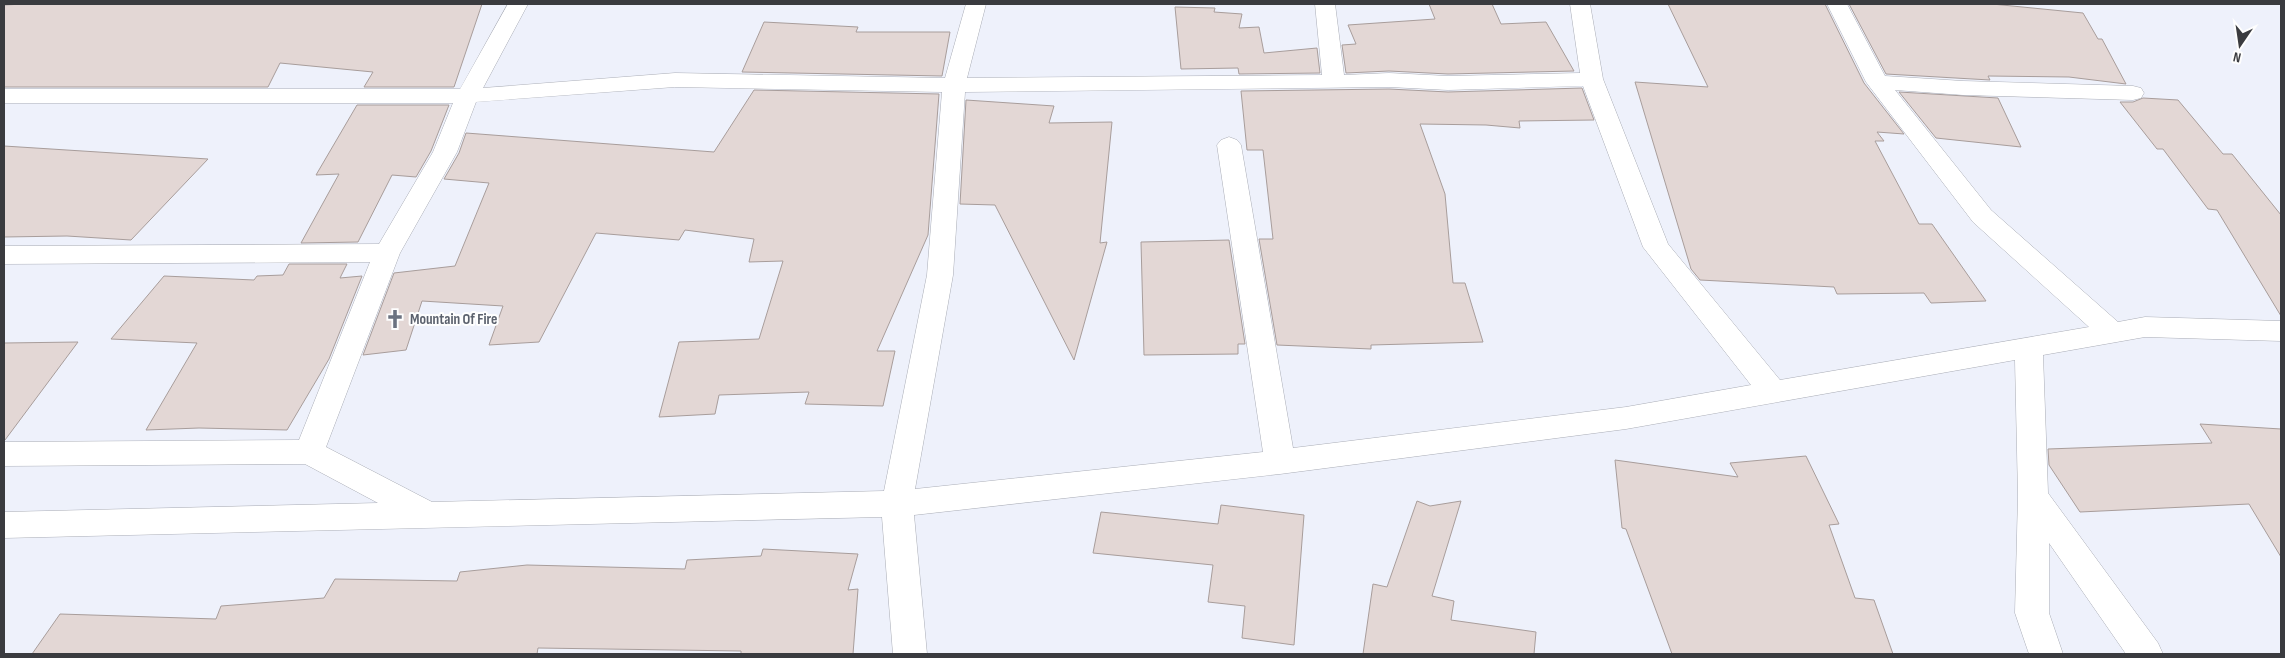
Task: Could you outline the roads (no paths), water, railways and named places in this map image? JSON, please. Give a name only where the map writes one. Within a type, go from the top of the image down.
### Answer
[{"type":"street","points":[[309,452],[387,253],[445,152],[467,96],[518,4]]},
{"type":"street","points":[[910,654],[897,504],[940,275],[954,85],[976,4]]},
{"type":"street","points":[[1325,4],[1334,82]]},
{"type":"street","points":[[1580,4],[1592,79],[1656,247],[1774,393]]},
{"type":"street","points":[[1838,4],[1877,82],[1982,216],[2112,332]]},
{"type":"street","points":[[4,96],[467,96],[675,80],[954,85],[1389,80],[1448,83],[1592,79]]},
{"type":"street","points":[[1877,82],[1963,88],[2132,93]]},
{"type":"street","points":[[1230,145],[1280,462]]},
{"type":"street","points":[[4,254],[387,253]]},
{"type":"street","points":[[4,525],[897,504],[1280,462],[1626,418],[2145,327],[2281,331]]},
{"type":"street","points":[[2029,347],[2033,496],[2032,613],[2046,654]]},
{"type":"street","points":[[4,454],[309,452],[427,515]]},
{"type":"street","points":[[2033,496],[2146,654]]},
{"type":"place","name":"Mountain Of Fire","points":[[395,319]]}]
